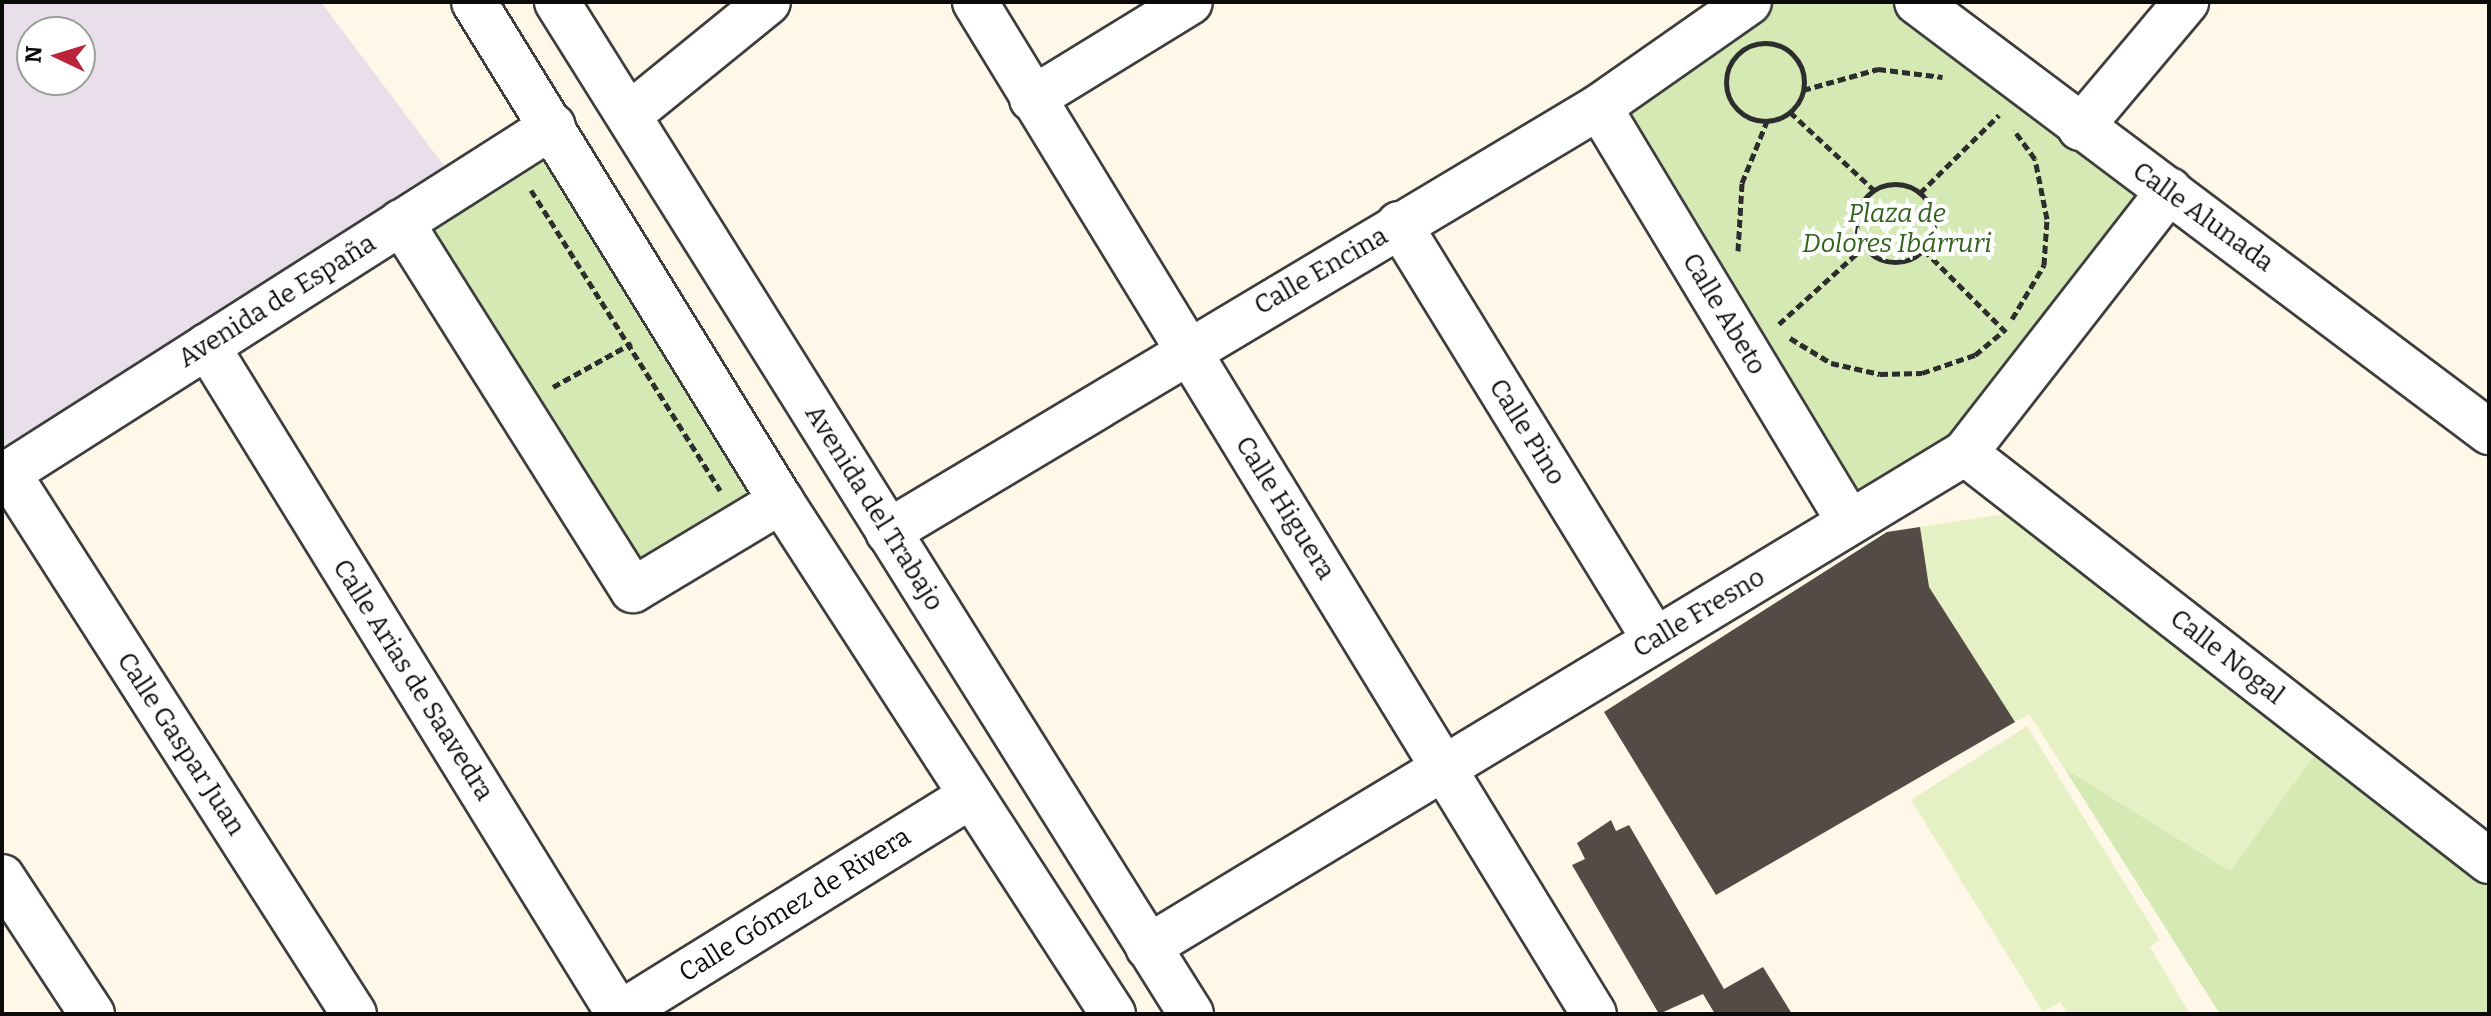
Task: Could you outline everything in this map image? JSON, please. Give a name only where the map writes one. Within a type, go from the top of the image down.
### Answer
[{"type":"street","points":[[474,2],[781,501],[1113,1014]]},
{"type":"street","name":"Avenida del Trabajo","points":[[557,2],[1191,1014]]},
{"type":"street","points":[[629,115],[768,2]]},
{"type":"street","name":"Calle Higuera","points":[[975,2],[1186,350],[1446,767],[1594,1014]]},
{"type":"street","points":[[1032,99],[1190,2]]},
{"type":"street","name":"Calle Encina","points":[[888,532],[1186,350],[1599,107],[1749,2]]},
{"type":"street","name":"Calle Alunada","points":[[1917,2],[2006,102],[2080,128],[2170,190],[2489,432]]},
{"type":"street","points":[[2080,128],[2186,2]]},
{"type":"street","name":"Calle Abeto","points":[[1599,107],[1849,521]]},
{"type":"street","name":"Avenida de España","points":[[5,475],[553,126]]},
{"type":"street","name":"Calle Fresno","points":[[1148,947],[1965,453],[2170,190]]},
{"type":"street","points":[[401,222],[633,590],[781,501]]},
{"type":"street","name":"Calle Pino","points":[[1399,224],[1655,640]]},
{"type":"street","name":"Calle Arias de Saavedra","points":[[207,346],[619,1014]]},
{"type":"street","name":"Calle Nogal","points":[[1965,453],[2489,861]]},
{"type":"street","name":"Calle Gaspar Juan","points":[[5,475],[354,1014]]},
{"type":"street","name":"Calle Gómez de Rivera","points":[[619,1014],[970,796]]},
{"type":"street","points":[[2,877],[92,1014]]},
{"type":"path","points":[[1769,43],[1792,53],[1800,64],[1803,90],[1790,112],[1767,121],[1743,115],[1728,95],[1728,70],[1743,49],[1769,43]]},
{"type":"path","points":[[1803,90],[1878,69],[1925,71],[1951,80]]},
{"type":"path","points":[[1770,312],[1792,341],[1831,363],[1880,374],[1922,373],[1975,355],[2004,331],[2044,265],[2047,219],[2035,159],[2006,102],[1920,193]]},
{"type":"path","points":[[1790,112],[1874,190]]},
{"type":"path","points":[[1743,263],[1737,250],[1742,183],[1767,121]]},
{"type":"path","points":[[508,154],[742,525]]},
{"type":"path","points":[[1898,184],[1920,193],[1934,226],[1924,250],[1900,262],[1887,261],[1864,247],[1856,222],[1874,190],[1898,184]]},
{"type":"path","points":[[1747,352],[1864,247]]},
{"type":"path","points":[[1924,250],[2036,363]]},
{"type":"path","points":[[517,406],[673,321]]},
{"type":"shaded area","points":[[2,2],[321,2],[451,175],[2,447]]},
{"type":"green space","name":"Plaza de Dolores Ibárruri","points":[[1749,2],[1917,2],[2170,190],[1965,453],[1849,521],[1599,107]]},
{"type":"green space","points":[[553,126],[781,501],[633,590],[401,222]]},
{"type":"green space","points":[[2038,509],[2328,736],[2230,871],[2064,768],[2029,714],[1716,895],[1604,712],[1887,532]]},
{"type":"green space","points":[[2027,726],[2160,940],[2150,947],[2190,1014],[2068,1014],[2060,1002],[2043,1012],[1911,800]]},
{"type":"green space","points":[[2328,736],[2489,861],[2489,1014],[2220,1014],[2064,768],[2230,871]]},
{"type":"building","points":[[1920,527],[1929,587],[2015,722],[1716,895],[1604,712],[1887,532]]},
{"type":"building","points":[[1611,820],[1616,831],[1629,825],[1724,989],[1763,967],[1792,1014],[1715,1014],[1703,994],[1659,1014],[1572,865],[1585,859],[1577,843]]}]
